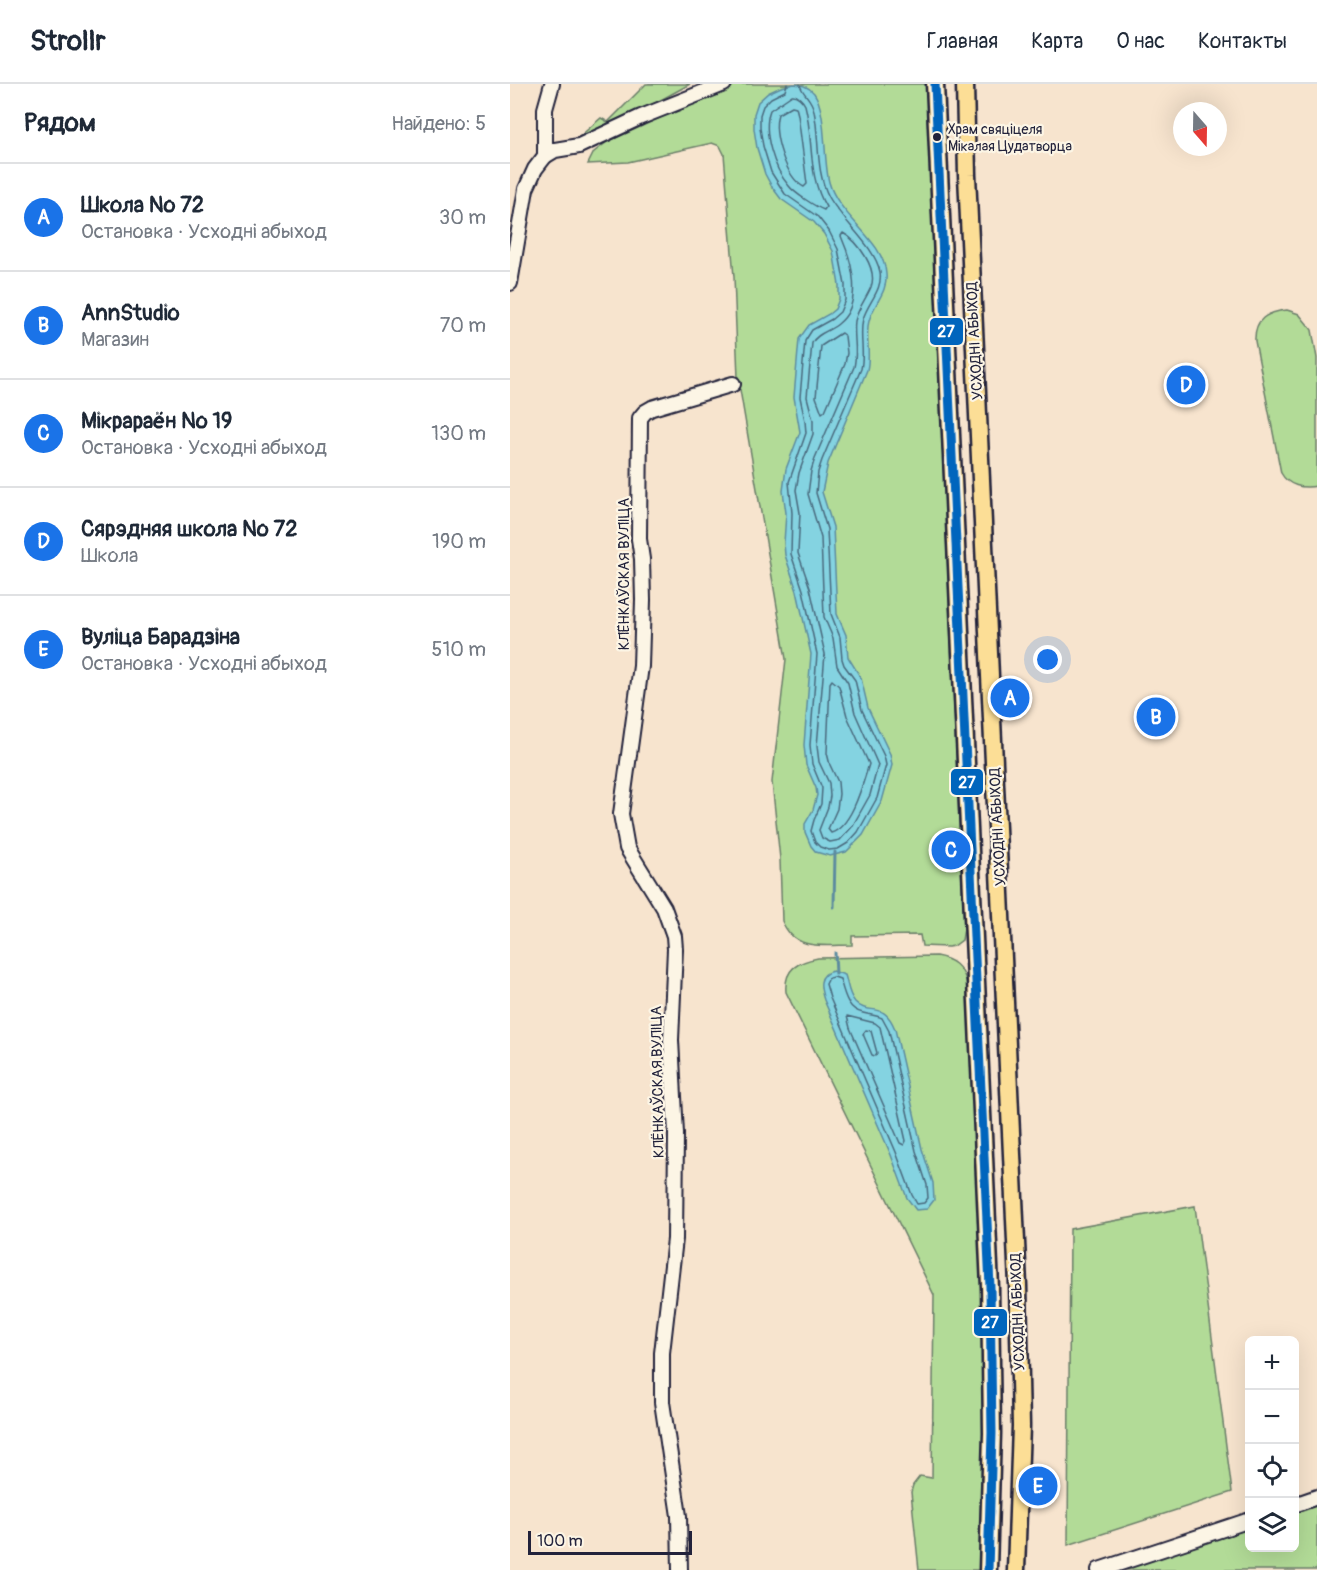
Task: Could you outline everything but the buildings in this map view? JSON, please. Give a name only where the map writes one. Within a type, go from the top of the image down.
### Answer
[{"type":"main road","name":"УСХОДНІ АБЫХОД","points":[[935,84],[990,1287],[992,1433],[988,1570]]},
{"type":"main road","name":"УСХОДНІ АБЫХОД","points":[[965,84],[1018,1285],[1021,1426],[1017,1570]]},
{"type":"street","points":[[545,156],[545,109],[552,84]]},
{"type":"street","points":[[510,283],[526,189],[534,169],[545,156],[555,150],[579,146],[641,117],[724,84]]},
{"type":"street","name":"КЛЁНКАЎСКАЯ ВУЛІЦА","points":[[680,1570],[679,1516],[662,1402],[662,1353],[675,1239],[676,1134],[670,1040],[674,936],[664,909],[627,848],[621,814],[641,666],[643,600],[639,539],[640,418],[652,408],[733,384]]},
{"type":"street","points":[[1299,1502],[1317,1497]]},
{"type":"street","points":[[1099,1570],[1245,1522]]},
{"type":"green space","points":[[646,84],[690,84],[635,114],[571,144],[601,118],[608,122]]},
{"type":"green space","points":[[734,84],[926,84],[964,929],[962,940],[954,946],[922,946],[920,935],[852,936],[852,945],[811,945],[794,938],[782,921],[780,859],[772,782],[786,659],[738,378],[734,277],[724,154],[720,146],[712,143],[628,162],[588,164],[594,152],[607,142]]},
{"type":"green space","points":[[1287,310],[1299,314],[1312,330],[1317,358],[1317,486],[1312,487],[1292,484],[1281,473],[1255,341],[1257,327],[1263,318]]},
{"type":"green space","points":[[936,956],[956,964],[967,983],[983,1248],[984,1436],[980,1570],[919,1570],[911,1492],[920,1476],[932,1478],[934,1295],[786,992],[787,978],[793,968],[798,964],[818,958]]},
{"type":"green space","points":[[1195,1206],[1232,1492],[1068,1545],[1070,1229]]},
{"type":"green space","points":[[1317,1503],[1317,1570],[1115,1570],[1245,1526],[1245,1552],[1299,1552],[1299,1509]]},
{"type":"water","points":[[794,84],[809,89],[818,101],[823,123],[829,182],[841,206],[878,250],[886,274],[883,293],[869,321],[867,370],[828,463],[822,492],[833,527],[837,614],[846,635],[848,657],[861,678],[868,708],[890,754],[892,765],[882,801],[863,835],[846,852],[830,856],[816,852],[805,832],[805,824],[813,810],[817,795],[806,765],[804,745],[811,654],[797,591],[785,555],[786,513],[783,491],[786,469],[800,432],[794,397],[799,339],[809,325],[835,309],[839,299],[839,285],[833,251],[824,234],[814,222],[781,199],[772,187],[765,174],[754,129],[754,114],[758,102],[768,93]]},
{"type":"water","points":[[833,971],[845,975],[855,1002],[865,1008],[886,1014],[895,1029],[922,1149],[933,1183],[934,1200],[927,1209],[916,1210],[907,1198],[891,1155],[824,1000],[822,978]]},
{"type":"waterway","points":[[834,907],[835,852]]},
{"type":"waterway","points":[[835,953],[836,974]]},
{"type":"transit line","name":"27","points":[[935,84],[990,1287],[992,1433],[988,1570]]},
{"type":"place","name":"Храм свяціцеля Мікалая Цудатворца","points":[[937,137]]},
{"type":"place","name":"Сярэдняя школа № 72","points":[[1186,385]]},
{"type":"place","name":"Школа № 72","points":[[1010,698]]},
{"type":"place","name":"AnnStudio","points":[[1156,717]]},
{"type":"place","name":"Мікрараён № 19","points":[[951,850]]},
{"type":"place","name":"Вуліца Барадзіна","points":[[1038,1486]]}]
